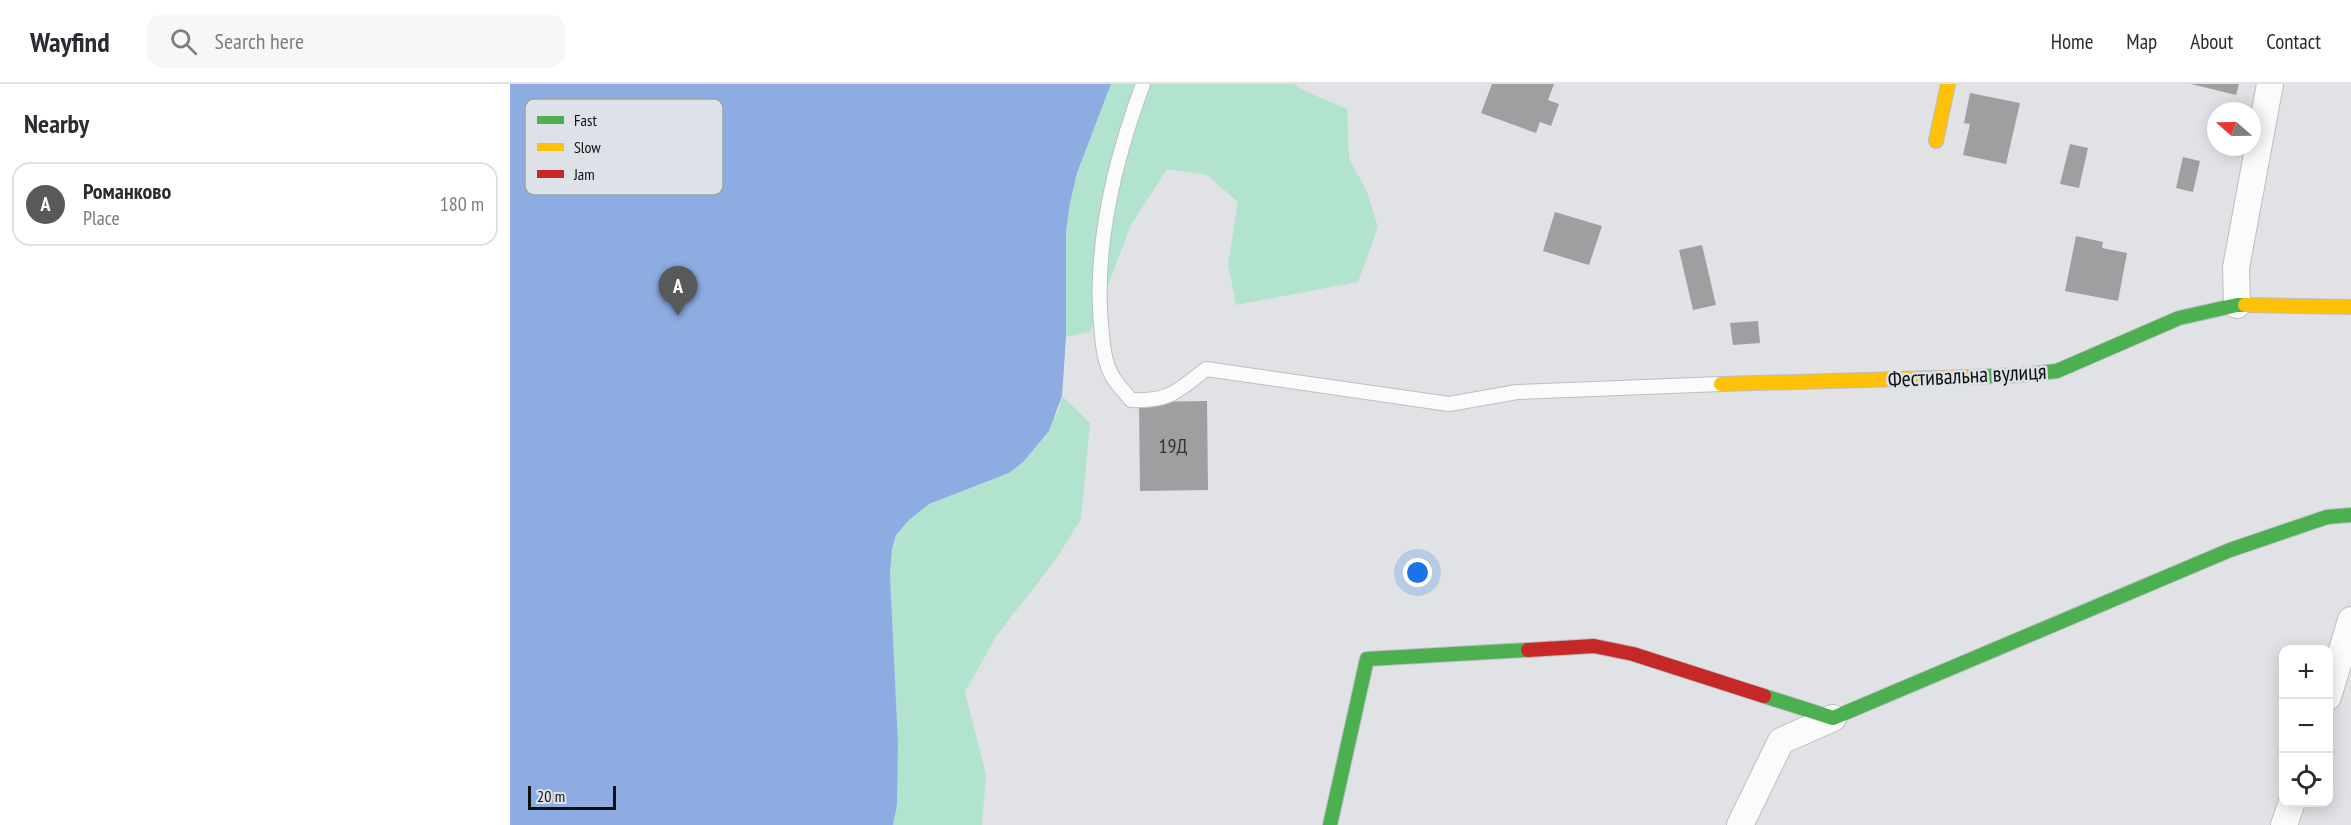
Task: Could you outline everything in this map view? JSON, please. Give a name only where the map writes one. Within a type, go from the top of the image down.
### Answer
[{"type":"street","points":[[1936,141],[1948,84]]},
{"type":"street","points":[[2237,305],[2236,268],[2270,84]]},
{"type":"street","name":"Фестивальна вулиця","points":[[1721,384],[2021,375],[2057,371],[2179,318],[2237,305],[2351,307]]},
{"type":"street","points":[[1740,825],[1781,741],[2230,550],[2327,517],[2351,515]]},
{"type":"street","points":[[2333,680],[2351,620]]},
{"type":"street","points":[[1330,825],[1367,659],[1594,646],[1633,654],[1833,718]]},
{"type":"street","points":[[2284,825],[2290,807]]},
{"type":"lane","points":[[1143,84],[1129,122],[1107,212],[1098,301],[1103,348],[1113,378],[1131,400],[1154,401],[1176,393],[1206,369],[1449,404],[1517,392],[1721,384]]},
{"type":"green space","points":[[1111,84],[1294,84],[1300,89],[1347,109],[1349,159],[1366,189],[1378,227],[1358,282],[1236,305],[1228,264],[1238,202],[1207,175],[1167,169],[1131,225],[1090,332],[1066,337],[1064,252],[1067,218],[1073,187]]},
{"type":"green space","points":[[1062,396],[1090,423],[1081,519],[1054,562],[997,635],[965,692],[986,775],[982,825],[893,825],[897,805],[898,744],[890,574],[892,549],[896,535],[909,520],[929,504],[1009,473],[1058,412]]},
{"type":"water","points":[[510,84],[1111,84],[1077,173],[1070,203],[1066,231],[1066,337],[1062,396],[1049,431],[1023,462],[1009,473],[929,504],[909,520],[896,535],[892,549],[890,574],[898,744],[897,805],[893,825],[510,825]]},
{"type":"building","points":[[1492,84],[1554,84],[1548,100],[1559,104],[1551,126],[1540,122],[1536,133],[1481,113]]},
{"type":"building","points":[[2191,84],[2239,84],[2236,95]]},
{"type":"building","points":[[1970,93],[2020,103],[2006,164],[1963,155],[1970,124],[1964,123]]},
{"type":"building","points":[[2070,144],[2088,148],[2079,188],[2060,184]]},
{"type":"building","points":[[2183,157],[2200,161],[2193,192],[2176,188]]},
{"type":"building","points":[[1555,212],[1602,226],[1589,265],[1543,251]]},
{"type":"building","points":[[2076,236],[2103,242],[2102,248],[2127,253],[2118,301],[2065,291]]},
{"type":"building","points":[[1702,245],[1716,305],[1693,310],[1679,250]]},
{"type":"building","points":[[1758,321],[1760,343],[1733,345],[1730,323]]},
{"type":"building","points":[[1207,401],[1208,490],[1140,491],[1139,402]]},
{"type":"traffic: fast","points":[[1970,377],[2057,371],[2179,318],[2245,305]]},
{"type":"traffic: fast","points":[[1764,696],[1833,718],[2230,550],[2327,517],[2351,515]]},
{"type":"traffic: fast","points":[[1330,825],[1367,659],[1528,650]]},
{"type":"traffic: slow","points":[[1936,141],[1948,84]]},
{"type":"traffic: slow","points":[[2245,305],[2351,307]]},
{"type":"traffic: slow","points":[[1721,384],[1970,377]]},
{"type":"traffic: jam","points":[[1528,650],[1594,646],[1633,654],[1764,696]]},
{"type":"place","name":"Романково","points":[[678,316]]}]
